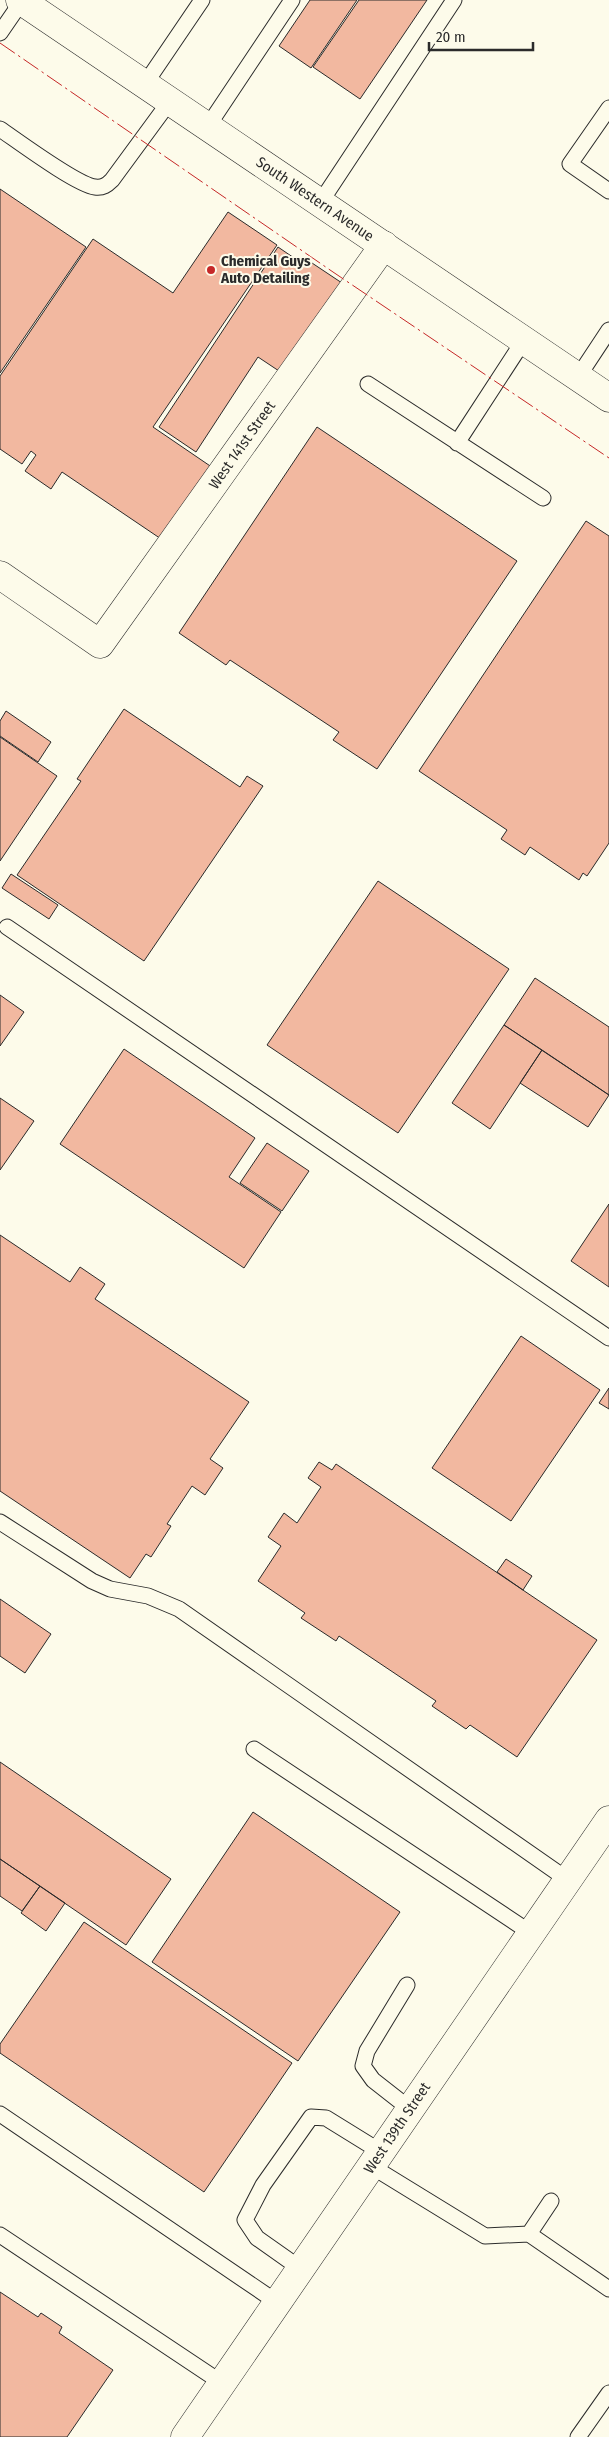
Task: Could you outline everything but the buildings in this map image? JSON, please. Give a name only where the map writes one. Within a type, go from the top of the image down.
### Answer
[{"type":"street","name":"South Western Avenue","points":[[21,1],[609,398]]},
{"type":"street","name":"West 141st Street","points":[[0,575],[100,644],[384,246]]},
{"type":"street","name":"West 139th Street","points":[[185,2437],[609,1820]]},
{"type":"lane","points":[[145,84],[202,0]]},
{"type":"lane","points":[[208,126],[292,0]]},
{"type":"lane","points":[[320,203],[454,0]]},
{"type":"lane","points":[[0,33],[21,1]]},
{"type":"lane","points":[[0,129],[80,182],[96,188],[106,186],[112,180],[170,101]]},
{"type":"lane","points":[[609,108],[570,164],[609,191]]},
{"type":"lane","points":[[578,377],[609,330]]},
{"type":"lane","points":[[457,443],[524,340]]},
{"type":"lane","points":[[368,384],[543,498]]},
{"type":"lane","points":[[7,927],[609,1338]]},
{"type":"lane","points":[[0,1522],[92,1581],[110,1589],[148,1596],[178,1609],[568,1880]]},
{"type":"lane","points":[[254,1749],[531,1933]]},
{"type":"lane","points":[[407,1985],[368,2051],[364,2066],[373,2080],[410,2109]]},
{"type":"lane","points":[[0,2114],[278,2303]]},
{"type":"lane","points":[[301,2269],[257,2238],[245,2220],[262,2185],[311,2117],[326,2118],[376,2159],[485,2236],[529,2234],[609,2289]]},
{"type":"lane","points":[[529,2234],[550,2201]]},
{"type":"lane","points":[[0,2234],[222,2383]]},
{"type":"lane","points":[[578,2437],[609,2393]]},
{"type":"power","points":[[0,43],[333,272],[609,458]]},
{"type":"place","name":"Chemical Guys Auto Detailing","points":[[211,270]]}]
